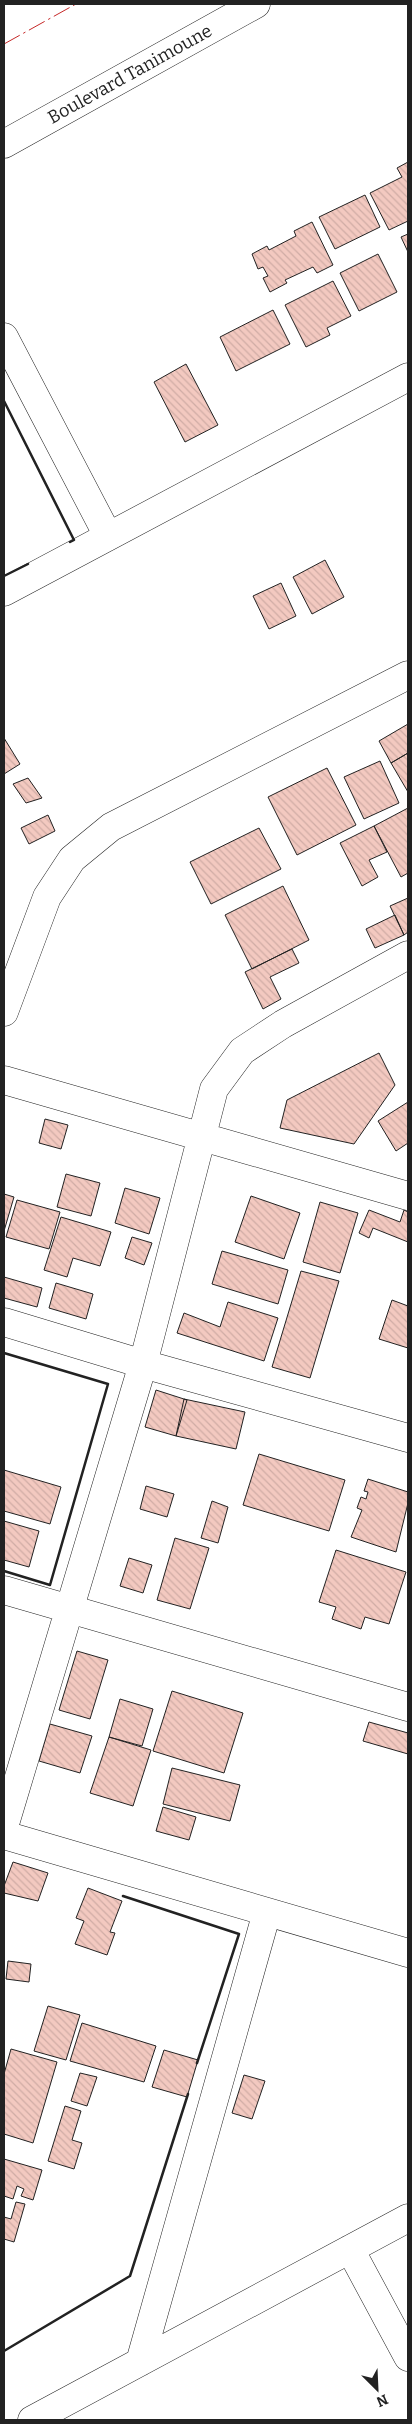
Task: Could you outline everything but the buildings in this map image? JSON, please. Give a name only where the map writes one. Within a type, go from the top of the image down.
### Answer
[{"type":"street","name":"Boulevard Tanimoune","points":[[4,144],[256,4]]},
{"type":"street","points":[[4,337],[108,536]]},
{"type":"street","points":[[4,592],[408,377]]},
{"type":"street","points":[[4,1012],[47,897],[72,859],[111,827],[408,675]]},
{"type":"street","points":[[4,1827],[143,1364],[214,1089],[242,1051],[283,1024],[408,955]]},
{"type":"street","points":[[4,1080],[408,1196]]},
{"type":"street","points":[[4,1322],[143,1364],[408,1438]]},
{"type":"street","points":[[4,1590],[408,1707]]},
{"type":"street","points":[[4,1835],[408,1953]]},
{"type":"street","points":[[140,2362],[267,1912]]},
{"type":"street","points":[[32,2420],[408,2218]]},
{"type":"street","points":[[350,2249],[408,2357]]},
{"type":"wall","points":[[4,401],[74,540],[70,542]]},
{"type":"wall","points":[[4,576],[28,564]]},
{"type":"wall","points":[[4,1353],[108,1384],[50,1585],[4,1571]]},
{"type":"wall","points":[[123,1896],[239,1934],[197,2063]]},
{"type":"wall","points":[[4,2351],[130,2276],[188,2094]]},
{"type":"power","points":[[4,44],[76,4]]}]
